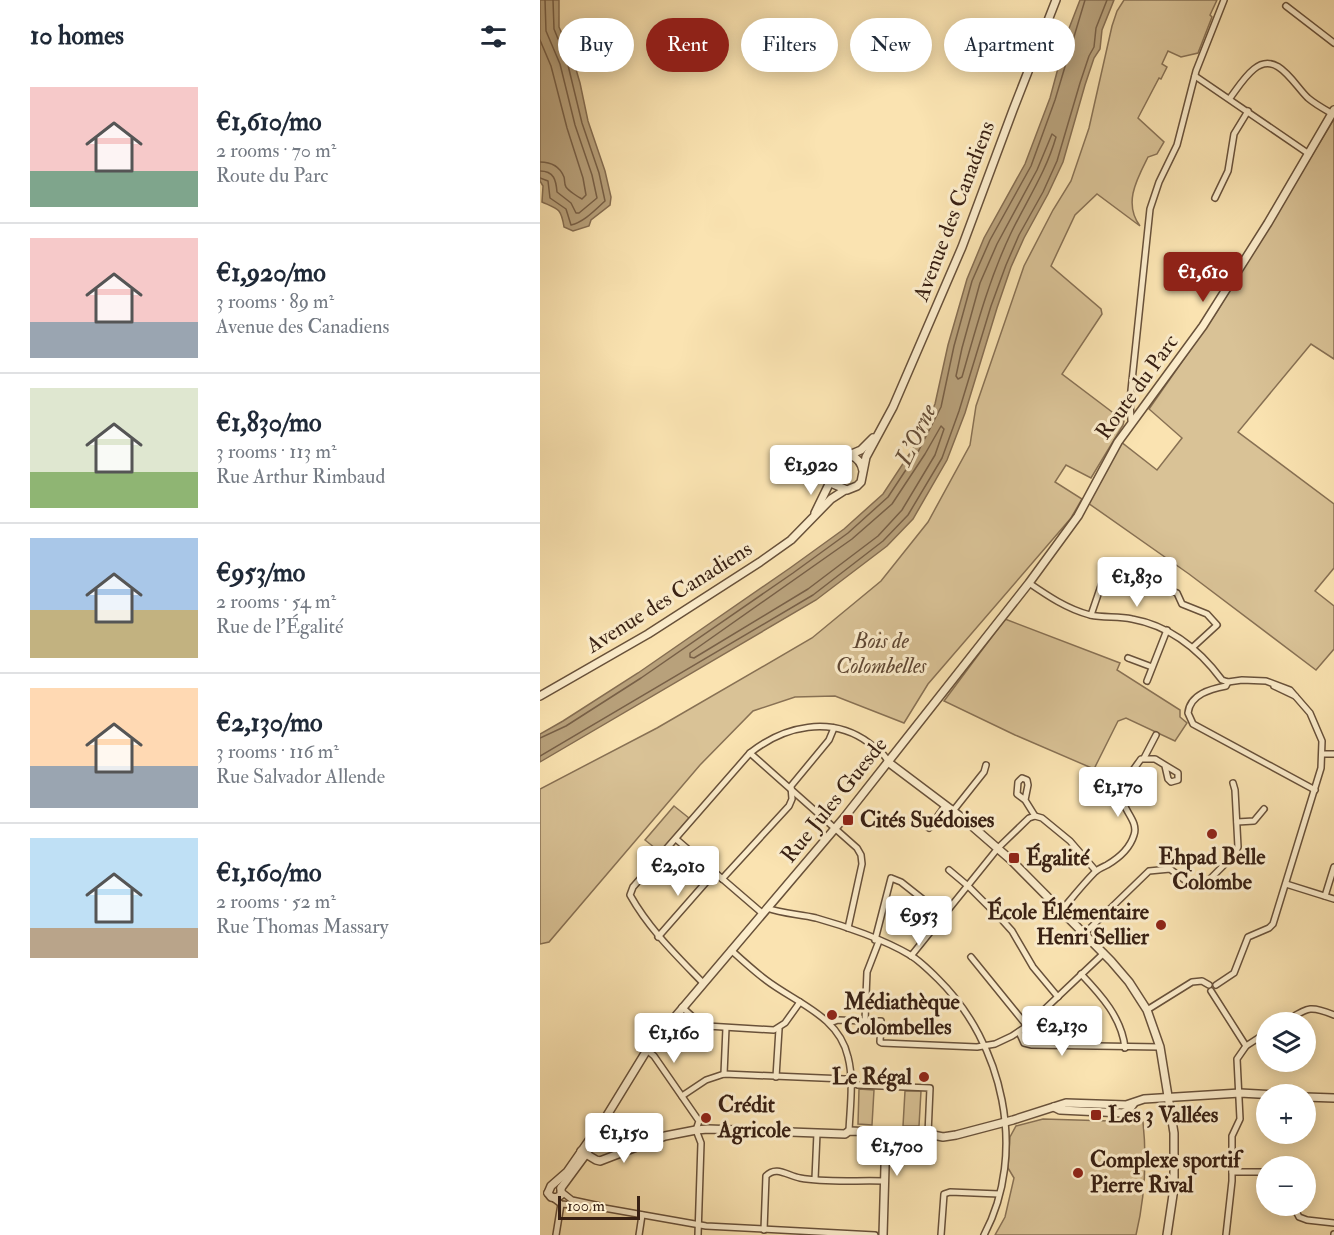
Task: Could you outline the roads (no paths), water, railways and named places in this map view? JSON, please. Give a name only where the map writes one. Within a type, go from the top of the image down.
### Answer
[{"type":"street","name":"Avenue des Canadiens","points":[[863,471],[867,457],[893,407],[962,247],[1056,0]]},
{"type":"street","points":[[1131,421],[1130,400],[1150,209],[1159,182],[1177,145],[1195,76],[1224,0]]},
{"type":"street","points":[[1286,6],[1334,43]]},
{"type":"street","points":[[1230,98],[1253,70],[1258,66],[1271,64],[1279,66],[1310,100],[1333,111]]},
{"type":"street","points":[[1195,76],[1309,154]]},
{"type":"street","points":[[1215,198],[1228,171],[1234,134],[1248,111]]},
{"type":"street","name":"Route du Parc","points":[[1084,502],[1131,421],[1203,326],[1333,111]]},
{"type":"street","name":"Avenue des Canadiens","points":[[849,455],[861,450],[879,432]]},
{"type":"street","points":[[849,455],[859,461],[863,471],[863,477],[857,486],[847,489],[837,487],[831,480],[829,471],[832,461],[849,455]]},
{"type":"street","name":"Avenue des Canadiens","points":[[811,521],[831,480]]},
{"type":"street","name":"Avenue des Canadiens","points":[[540,696],[648,634],[728,584],[784,546],[831,499],[847,489]]},
{"type":"street","name":"Rue Jules Guesde","points":[[584,1153],[549,1188],[547,1195],[559,1197],[563,1192],[647,1050],[835,829],[1029,583],[1078,516],[1084,502]]},
{"type":"street","points":[[1091,615],[1105,574],[1109,572],[1124,577],[1131,575],[1177,593],[1182,604],[1207,614],[1216,625],[1193,647]]},
{"type":"street","points":[[1029,583],[1068,608],[1091,615],[1130,618],[1167,630],[1193,647],[1222,680],[1269,682],[1296,697],[1316,723],[1322,741],[1323,754],[1315,790],[1273,924],[1248,937],[1234,973],[1216,985],[1215,989],[1210,988]]},
{"type":"street","points":[[1147,681],[1167,630]]},
{"type":"street","points":[[1128,658],[1152,667]]},
{"type":"street","points":[[1215,687],[1218,674]]},
{"type":"street","points":[[1228,682],[1226,686],[1215,687],[1200,695],[1191,704],[1188,708],[1189,719],[1193,724],[1315,790]]},
{"type":"street","points":[[703,983],[658,937],[639,911],[630,895],[633,887],[750,753],[765,741],[789,729],[814,727],[834,728],[862,738],[886,756],[888,762],[998,848],[1104,953],[1123,974],[1147,1010],[1160,1047],[1174,1133],[1174,1188],[1167,1235]]},
{"type":"street","points":[[722,879],[789,806],[793,792],[791,786],[829,740],[834,728]]},
{"type":"street","points":[[1061,910],[1096,871],[1117,860],[1128,848],[1136,831],[1134,822],[1124,804],[1122,795],[1124,785],[1144,758],[1156,735]]},
{"type":"street","points":[[750,753],[857,848],[861,855],[848,928]]},
{"type":"street","points":[[1323,754],[1334,754]]},
{"type":"street","points":[[1144,758],[1155,759],[1165,766]]},
{"type":"street","points":[[952,811],[984,772],[986,765]]},
{"type":"street","points":[[1084,934],[1149,871],[1170,869],[1192,883],[1199,884],[1208,881],[1234,855],[1238,847],[1233,783]]},
{"type":"street","points":[[1025,800],[1035,816]]},
{"type":"street","points":[[930,828],[945,806]]},
{"type":"street","points":[[1237,822],[1254,821],[1264,809]]},
{"type":"street","points":[[911,956],[998,848],[1029,818],[1035,816],[1042,818],[1070,841],[1096,871]]},
{"type":"street","points":[[676,838],[722,879],[765,910],[816,918],[848,928],[911,956],[953,994],[968,1014],[986,1046],[999,1088],[1005,1122],[1005,1162],[999,1194],[984,1235]]},
{"type":"street","points":[[1325,896],[1334,867]]},
{"type":"street","points":[[949,870],[968,886],[1012,932],[1033,967],[1058,997]]},
{"type":"street","points":[[658,937],[715,872]]},
{"type":"street","points":[[865,1021],[867,972],[877,941],[891,878],[901,882],[944,916]]},
{"type":"street","points":[[1286,884],[1334,899]]},
{"type":"street","points":[[731,950],[765,980],[830,1023],[844,1043],[849,1060],[849,1131]]},
{"type":"street","points":[[830,1023],[838,1020],[881,1021],[880,1042],[885,1044],[986,1046],[1019,1032],[1027,1026],[1104,953]]},
{"type":"street","points":[[970,957],[1027,1026]]},
{"type":"street","points":[[1081,974],[1102,996],[1112,1012],[1122,1031],[1125,1048]]},
{"type":"street","points":[[1147,1010],[1192,982],[1202,981],[1210,988],[1246,1046]]},
{"type":"street","points":[[682,1007],[707,1026],[778,1029],[800,1002]]},
{"type":"street","points":[[1303,1012],[1310,1008],[1318,1008],[1334,1016]]},
{"type":"street","points":[[724,1074],[726,1028]]},
{"type":"street","points":[[776,1077],[778,1029]]},
{"type":"street","points":[[1019,1032],[1024,1043],[1032,1044],[1125,1048],[1160,1047]]},
{"type":"street","points":[[1226,1235],[1232,1172],[1232,1136],[1240,1119],[1237,1059],[1246,1046],[1256,1040]]},
{"type":"street","points":[[647,1050],[654,1056],[699,1120],[696,1130],[701,1143],[698,1235]]},
{"type":"street","points":[[682,1096],[706,1080],[724,1074],[845,1079],[858,1085],[930,1088],[928,1134]]},
{"type":"street","points":[[584,1153],[600,1161],[664,1136],[714,1129],[845,1134],[849,1131],[886,1132],[943,1137],[1054,1107],[1060,1110],[1123,1113],[1129,1110],[1134,1103],[1144,1099],[1256,1094]]},
{"type":"street","points":[[1316,1097],[1334,1098]]},
{"type":"street","points":[[883,1235],[886,1132]]},
{"type":"street","points":[[815,1179],[817,1133]]},
{"type":"street","points":[[764,1230],[766,1176],[770,1172],[776,1170],[800,1178],[884,1181]]},
{"type":"street","points":[[1232,1172],[1256,1172]]},
{"type":"street","points":[[553,1185],[572,1200],[699,1225],[749,1232],[764,1230],[875,1235]]},
{"type":"street","points":[[556,1235],[563,1204],[563,1192]]},
{"type":"street","points":[[941,1235],[944,1194],[950,1192],[999,1194]]},
{"type":"street","points":[[547,1195],[563,1204],[604,1208]]},
{"type":"street","points":[[639,1235],[642,1215]]},
{"type":"street","points":[[1298,1216],[1307,1220],[1334,1223]]},
{"type":"water","points":[[540,0],[559,0],[558,72],[577,72],[588,121],[605,171],[611,197],[610,205],[591,220],[589,226],[573,231],[564,227],[558,210],[542,202],[543,186],[540,181]]},
{"type":"water","points":[[1080,0],[1114,0],[1102,30],[1100,49],[1094,58],[1085,85],[1063,162],[1011,267],[965,413],[947,460],[913,519],[887,546],[816,600],[540,762],[540,734],[638,673],[790,568],[844,529],[883,494],[914,447],[935,404],[948,345],[967,279],[984,238],[1025,164],[1050,98],[1057,72],[1075,72],[1075,18],[1073,18]]},
{"type":"place","name":"Cités Suédoises","points":[[848,820]]},
{"type":"place","name":"Ehpad Belle Colombe","points":[[1212,834]]},
{"type":"place","name":"Égalité","points":[[1014,858]]},
{"type":"place","name":"École Élémentaire Henri Sellier","points":[[1161,925]]},
{"type":"place","name":"Médiathèque Colombelles","points":[[832,1015]]},
{"type":"place","name":"Le Régal","points":[[924,1077]]},
{"type":"place","name":"Les 3 Vallées","points":[[1096,1115]]},
{"type":"place","name":"Crédit Agricole","points":[[706,1118]]},
{"type":"place","name":"Complexe sportif Pierre Rival","points":[[1078,1173]]},
{"type":"water label","name":"L'Orne","points":[[916,435]]},
{"type":"park label","name":"Bois de Colombelles","points":[[881,654]]}]
